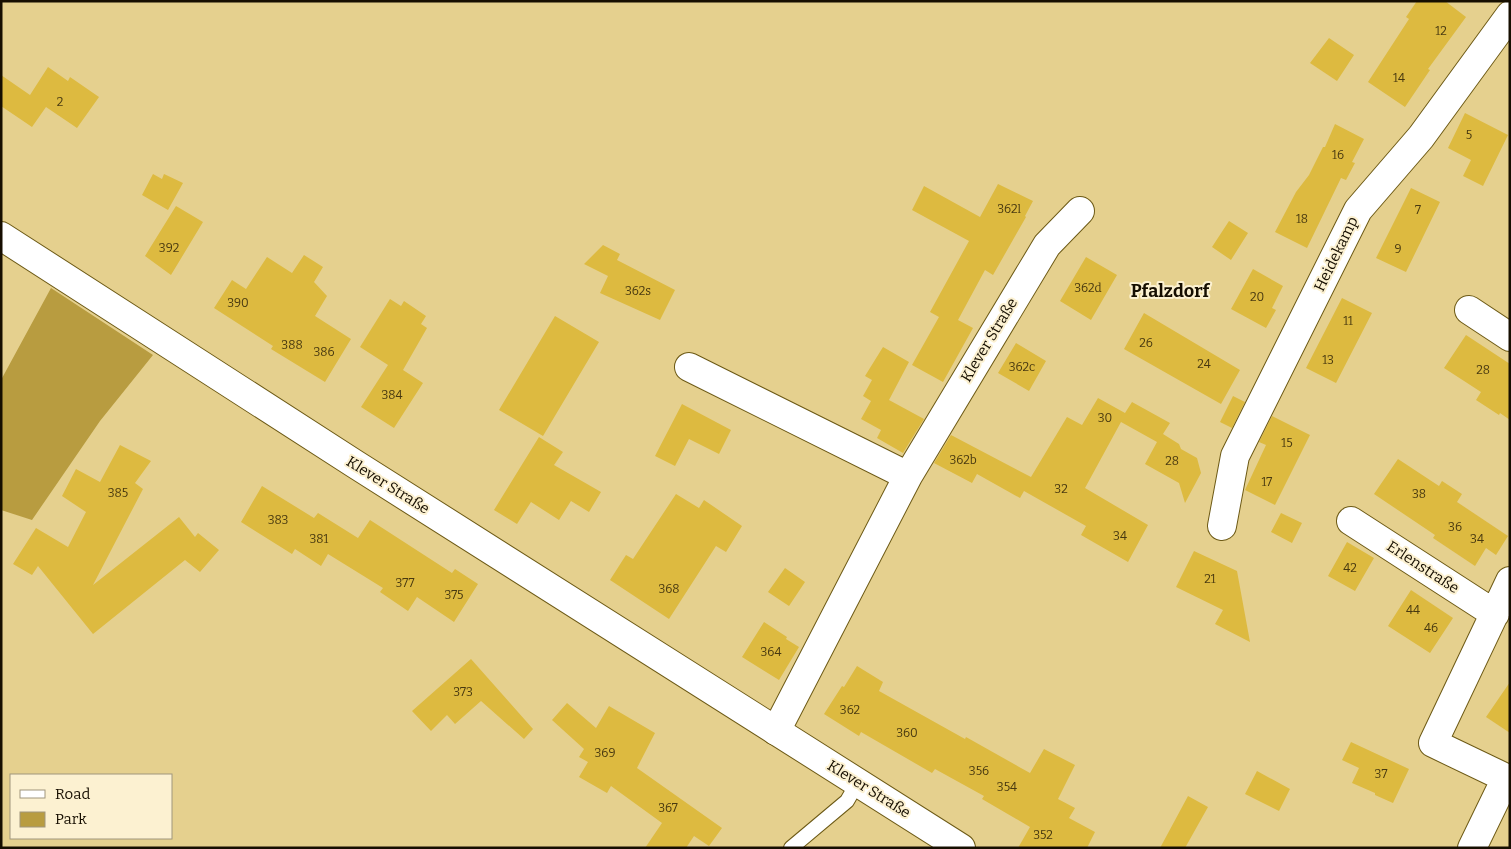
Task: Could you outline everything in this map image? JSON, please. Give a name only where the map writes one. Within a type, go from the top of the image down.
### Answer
[{"type":"street","name":"Heidekamp","points":[[1222,526],[1235,456],[1358,210],[1422,137],[1510,15]]},
{"type":"street","name":"Klever Straße","points":[[776,731],[908,476],[1047,245],[1080,211]]},
{"type":"street","name":"Klever Straße","points":[[1,236],[363,469],[961,848]]},
{"type":"street","points":[[1470,310],[1510,337]]},
{"type":"street","points":[[689,367],[908,476]]},
{"type":"street","name":"Erlenstraße","points":[[1351,521],[1494,614]]},
{"type":"street","points":[[1472,848],[1508,779],[1433,743],[1510,582]]},
{"type":"lane","points":[[791,848],[847,801],[858,782]]},
{"type":"green space","points":[[51,288],[153,355],[100,421],[32,520],[1,510],[1,380]]},
{"type":"building","points":[[1417,1],[1445,1],[1466,17],[1428,69],[1430,70],[1405,107],[1368,82],[1409,19],[1406,17]]},
{"type":"building","points":[[1329,38],[1354,55],[1337,81],[1310,63]]},
{"type":"building","points":[[48,67],[68,81],[70,77],[99,97],[77,128],[46,107],[32,127],[1,106],[1,75],[30,95]]},
{"type":"building","points":[[1465,113],[1508,135],[1483,186],[1463,176],[1471,160],[1448,148]]},
{"type":"building","points":[[1335,124],[1364,139],[1352,162],[1355,163],[1346,180],[1341,178],[1307,248],[1275,232],[1296,192],[1309,175],[1323,147],[1325,147]]},
{"type":"building","points":[[153,174],[162,179],[164,174],[183,183],[168,210],[142,195]]},
{"type":"building","points":[[998,184],[1033,201],[993,275],[985,270],[958,320],[973,328],[943,382],[912,365],[939,317],[930,312],[969,241],[912,210],[924,186],[980,217]]},
{"type":"building","points":[[1411,188],[1440,202],[1406,272],[1376,258]]},
{"type":"building","points":[[176,206],[203,222],[171,275],[145,256]]},
{"type":"building","points":[[1229,221],[1248,233],[1231,260],[1212,247]]},
{"type":"building","points":[[603,245],[620,254],[617,260],[675,290],[660,320],[600,293],[608,276],[584,264]]},
{"type":"building","points":[[304,255],[323,267],[314,282],[327,296],[315,316],[351,339],[325,382],[271,349],[273,346],[214,308],[232,280],[246,289],[267,257],[292,273]]},
{"type":"building","points":[[1086,257],[1117,275],[1091,320],[1060,301]]},
{"type":"building","points":[[1253,269],[1283,286],[1272,308],[1276,310],[1266,328],[1231,309]]},
{"type":"building","points":[[1342,298],[1372,313],[1336,383],[1306,368]]},
{"type":"building","points":[[390,299],[401,306],[404,301],[426,316],[421,324],[427,328],[403,370],[423,383],[394,428],[361,407],[388,365],[360,347]]},
{"type":"building","points":[[1144,313],[1240,370],[1221,404],[1124,349]]},
{"type":"building","points":[[555,316],[599,342],[543,436],[499,410]]},
{"type":"building","points":[[1466,335],[1510,364],[1510,420],[1476,400],[1481,392],[1444,368]]},
{"type":"building","points":[[1016,343],[1046,361],[1029,391],[998,373]]},
{"type":"building","points":[[883,347],[909,362],[889,400],[924,419],[903,453],[877,438],[881,430],[861,419],[871,401],[863,396],[872,380],[865,376]]},
{"type":"building","points":[[1233,396],[1245,402],[1232,428],[1220,422]]},
{"type":"building","points":[[1098,398],[1125,413],[1132,402],[1170,423],[1163,434],[1179,444],[1181,449],[1197,458],[1201,473],[1185,503],[1179,483],[1145,464],[1157,442],[1121,422],[1085,488],[1148,525],[1128,562],[1081,535],[1086,526],[1024,491],[1020,498],[977,474],[972,483],[934,463],[951,435],[1031,477],[1067,417],[1082,425]]},
{"type":"building","points":[[682,404],[731,430],[719,454],[689,439],[675,466],[655,456]]},
{"type":"building","points":[[1272,416],[1310,435],[1275,505],[1245,490],[1266,445],[1259,442]]},
{"type":"building","points":[[539,437],[563,452],[554,465],[601,492],[589,512],[571,501],[559,520],[531,502],[517,524],[494,510]]},
{"type":"building","points":[[120,445],[151,461],[135,483],[143,489],[93,585],[179,517],[195,537],[198,533],[219,550],[200,572],[185,560],[93,634],[38,566],[32,575],[13,564],[36,528],[68,547],[86,512],[62,496],[76,469],[100,482]]},
{"type":"building","points":[[1398,459],[1439,486],[1442,481],[1462,494],[1457,502],[1508,536],[1496,555],[1486,548],[1475,566],[1433,538],[1435,535],[1374,494]]},
{"type":"building","points":[[262,486],[314,518],[318,513],[358,538],[370,520],[452,573],[455,569],[478,584],[454,622],[417,597],[408,611],[380,592],[383,588],[328,554],[321,566],[295,549],[292,554],[241,522]]},
{"type":"building","points":[[676,494],[699,508],[704,500],[742,526],[726,552],[716,546],[669,619],[610,580],[626,555],[633,559]]},
{"type":"building","points":[[1281,513],[1302,523],[1292,543],[1271,532]]},
{"type":"building","points":[[1347,542],[1374,558],[1355,591],[1328,576]]},
{"type":"building","points":[[1194,551],[1237,571],[1250,642],[1215,624],[1223,610],[1176,587]]},
{"type":"building","points":[[785,568],[805,582],[789,606],[768,592]]},
{"type":"building","points":[[1411,590],[1453,618],[1430,653],[1388,626]]},
{"type":"building","points":[[764,622],[799,647],[779,680],[742,657]]},
{"type":"building","points":[[471,659],[533,729],[524,739],[481,701],[455,724],[447,715],[431,731],[412,711]]},
{"type":"building","points":[[857,666],[883,682],[879,691],[1030,773],[1044,749],[1075,765],[1058,799],[1075,808],[1069,818],[1095,832],[1087,848],[1018,848],[1030,827],[982,799],[984,796],[935,769],[932,773],[861,732],[859,736],[824,714]]},
{"type":"building","points":[[1510,682],[1510,733],[1486,717]]},
{"type":"building","points":[[567,703],[596,728],[609,706],[655,733],[637,768],[722,828],[709,846],[694,836],[686,848],[645,848],[662,823],[611,786],[607,793],[579,777],[588,762],[579,757],[584,749],[552,720]]},
{"type":"building","points":[[1351,742],[1409,769],[1393,803],[1352,783],[1359,768],[1342,760]]},
{"type":"building","points":[[1257,771],[1290,789],[1279,811],[1245,794]]},
{"type":"building","points":[[1188,796],[1208,807],[1185,848],[1160,848]]},
{"type":"district","name":"Pfalzdorf","points":[[1170,291]]}]
